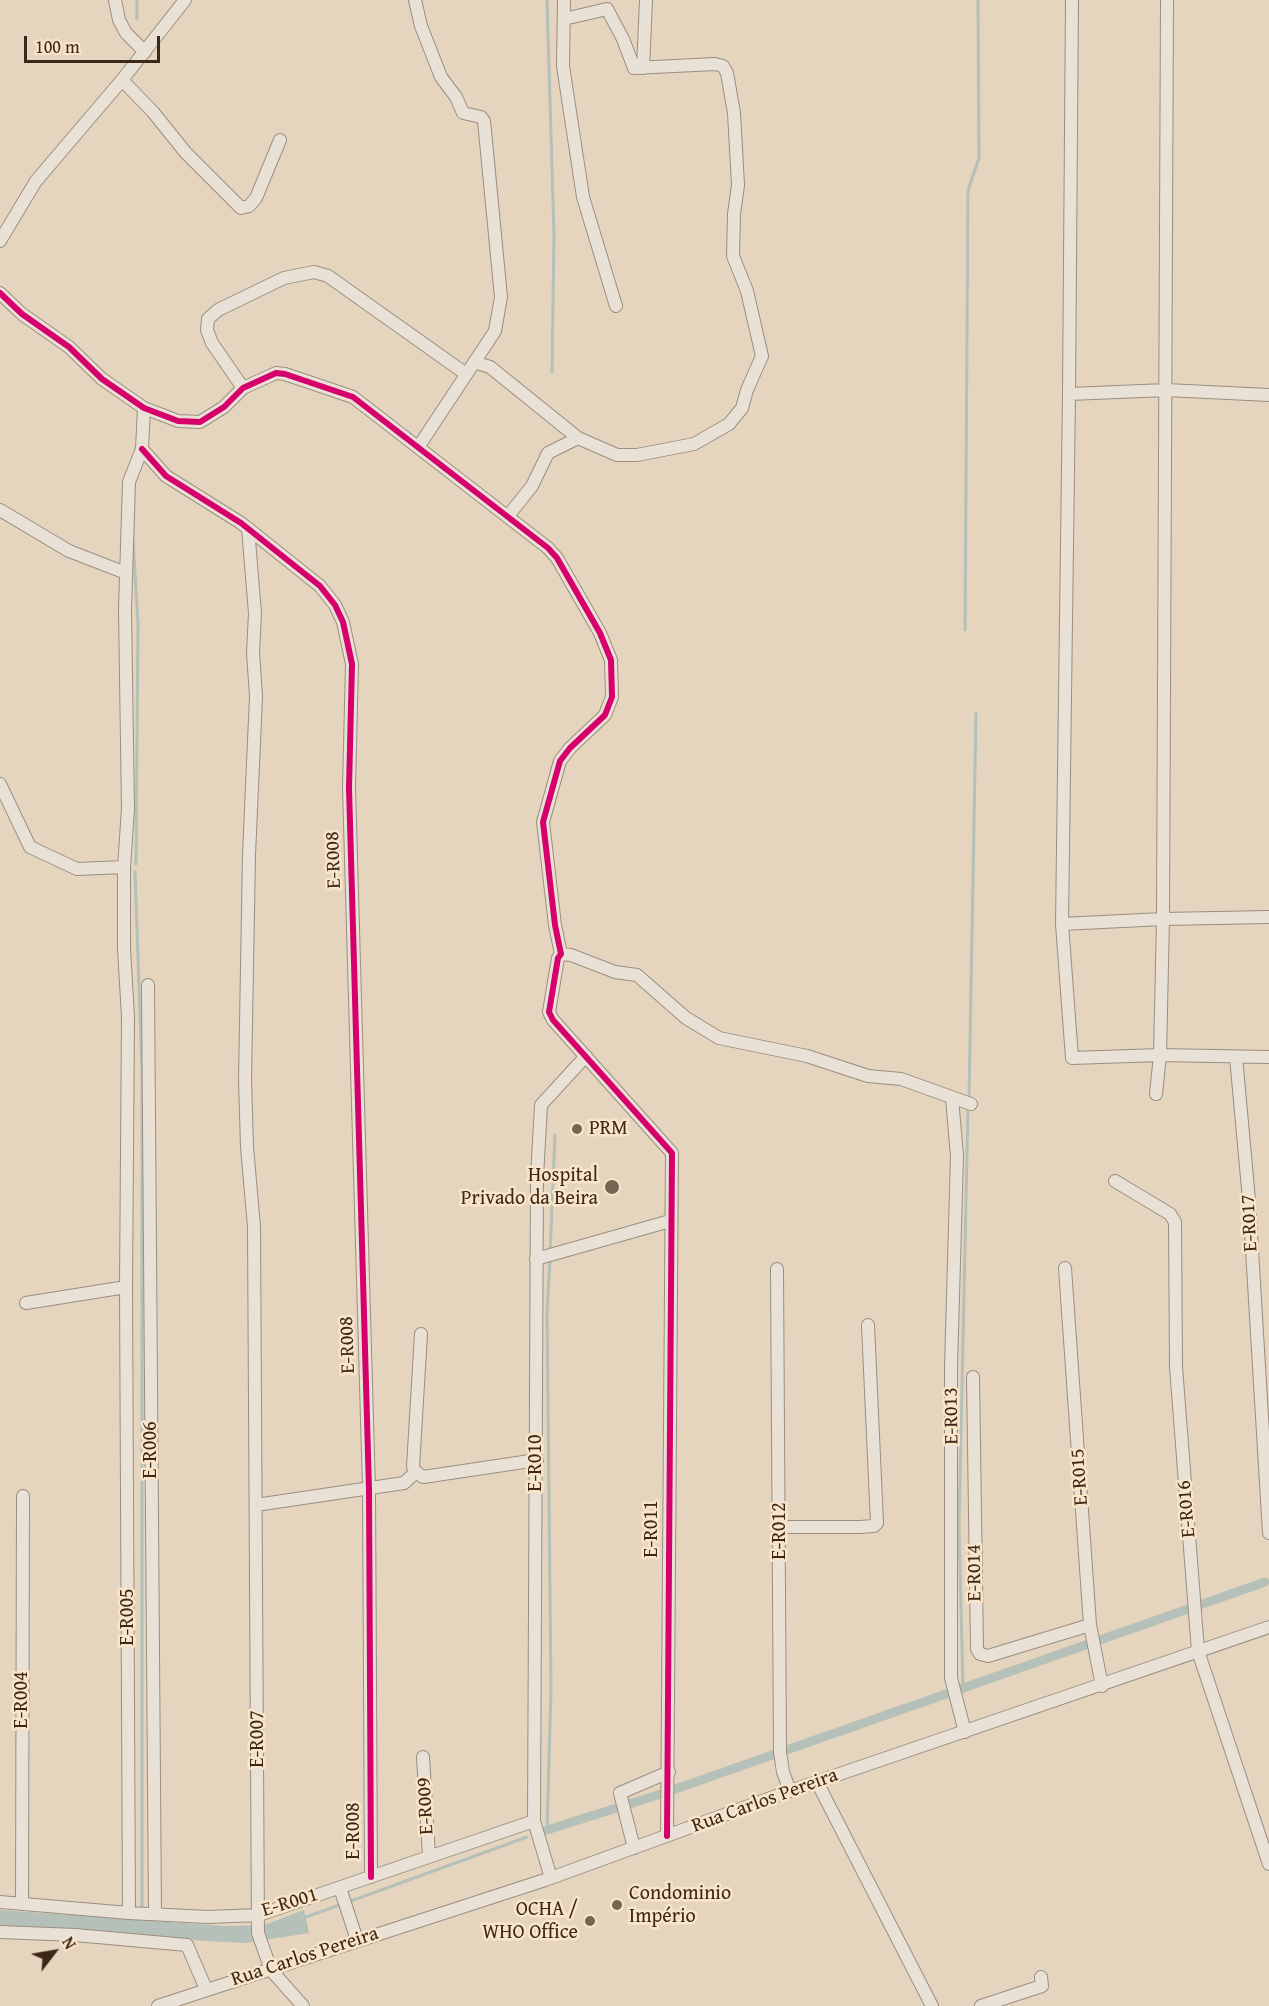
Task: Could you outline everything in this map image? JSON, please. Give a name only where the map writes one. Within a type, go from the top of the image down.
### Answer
[{"type":"street","points":[[115,0],[119,20],[126,33],[145,52]]},
{"type":"street","points":[[0,241],[36,181],[122,80],[185,0]]},
{"type":"street","points":[[415,0],[421,26],[441,77],[456,98],[463,113],[481,117],[484,121],[501,297],[496,328],[419,446]]},
{"type":"street","points":[[564,0],[563,66],[583,197],[616,306]]},
{"type":"street","points":[[643,68],[646,0]]},
{"type":"street","points":[[1072,0],[1070,394],[1062,924],[1072,1058],[1160,1055],[1269,1057]]},
{"type":"street","points":[[1156,1094],[1160,1055],[1163,919],[1167,0]]},
{"type":"street","points":[[474,362],[490,367],[578,438],[617,455],[637,455],[694,444],[737,417],[762,356],[747,291],[732,256],[738,185],[734,113],[727,73],[723,66],[715,64],[634,68],[608,9],[564,19]]},
{"type":"street","points":[[122,80],[153,112],[186,153],[241,208],[249,206],[256,198],[280,140]]},
{"type":"street","points":[[243,388],[212,343],[207,330],[208,319],[218,310],[284,278],[314,272],[328,276],[466,374]]},
{"type":"street","points":[[0,293],[22,314],[69,347],[102,379],[144,408],[178,421],[200,422],[224,407],[243,388],[276,373],[300,378],[353,397],[508,516],[557,558],[600,633],[611,660],[612,697],[605,715],[570,748],[560,761],[543,822],[553,914],[561,954],[571,955],[615,972],[637,975],[686,1018],[719,1038],[807,1056],[868,1076],[901,1079],[952,1098],[964,1099],[971,1104]]},
{"type":"street","points":[[481,349],[490,367]]},
{"type":"street","points":[[1070,394],[1166,390],[1269,395]]},
{"type":"street","points":[[26,1303],[126,1287],[128,1017],[124,949],[124,867],[128,809],[126,573],[129,482],[142,449],[144,408]]},
{"type":"street","points":[[508,516],[532,486],[548,453],[578,438]]},
{"type":"street","name":"E-R008","points":[[142,449],[166,476],[248,528],[320,586],[335,605],[343,622],[352,664],[350,813],[369,1489],[371,1877]]},
{"type":"street","points":[[0,510],[69,550],[126,573]]},
{"type":"street","name":"E-R007","points":[[248,528],[255,614],[253,653],[256,696],[249,855],[245,1080],[247,1147],[254,1227],[253,1432],[256,1505],[260,1915],[258,1933],[271,1970]]},
{"type":"street","points":[[0,784],[30,847],[77,869],[124,867]]},
{"type":"street","points":[[1062,924],[1269,917]]},
{"type":"street","name":"E-R011","points":[[561,954],[558,958],[549,1012],[553,1020],[672,1153],[667,1836]]},
{"type":"street","name":"E-R006","points":[[148,985],[155,1914]]},
{"type":"street","name":"E-R010","points":[[551,1878],[534,1821],[537,1177],[541,1105],[586,1056]]},
{"type":"street","name":"E-R017","points":[[1236,1057],[1249,1200],[1269,1533]]},
{"type":"street","name":"E-R013","points":[[952,1098],[957,1156],[951,1367],[951,1678],[964,1732]]},
{"type":"street","name":"E-R016","points":[[1115,1181],[1170,1214],[1175,1222],[1176,1367],[1198,1652],[1269,1864]]},
{"type":"street","points":[[536,1259],[670,1221]]},
{"type":"street","name":"E-R015","points":[[1065,1268],[1090,1625],[1102,1686]]},
{"type":"street","name":"E-R012","points":[[777,1269],[780,1752],[783,1772],[790,1791]]},
{"type":"street","name":"E-R005","points":[[126,1287],[129,1913]]},
{"type":"street","points":[[780,1527],[860,1527],[874,1526],[877,1523],[868,1325]]},
{"type":"street","points":[[421,1334],[413,1467],[416,1472],[423,1477],[537,1460]]},
{"type":"street","name":"E-R014","points":[[972,1377],[976,1649],[980,1654],[987,1656],[1090,1625]]},
{"type":"street","points":[[256,1505],[404,1483],[416,1472]]},
{"type":"street","name":"E-R004","points":[[22,1904],[23,1496]]},
{"type":"street","name":"Rua Carlos Pereira","points":[[158,2006],[551,1878],[790,1791],[1269,1627]]},
{"type":"street","name":"E-R009","points":[[423,1757],[429,1856]]},
{"type":"street","points":[[634,1848],[620,1793],[669,1772]]},
{"type":"street","points":[[817,1782],[932,2006]]},
{"type":"street","name":"E-R001","points":[[0,1902],[129,1913],[260,1915],[342,1899],[371,1877],[534,1821]]},
{"type":"street","points":[[342,1899],[357,1940]]},
{"type":"street","points":[[0,1932],[75,1935],[187,1945],[206,1989]]},
{"type":"street","points":[[271,1970],[303,2006]]},
{"type":"street","points":[[981,2006],[1042,1986],[1041,1977]]},
{"type":"shaded area","points":[[0,1910],[225,1926],[264,1925],[304,1910],[309,1933],[246,1943],[189,1940],[0,1925]]},
{"type":"waterway","points":[[137,0],[137,19]]},
{"type":"waterway","points":[[547,0],[554,235],[552,372]]},
{"type":"waterway","points":[[965,630],[968,190],[979,158],[978,0]]},
{"type":"waterway","points":[[133,539],[138,624],[136,864]]},
{"type":"waterway","points":[[969,1098],[976,713]]},
{"type":"waterway","points":[[135,872],[142,1073],[142,1911]]},
{"type":"waterway","points":[[963,1687],[959,1526],[968,1108]]},
{"type":"waterway","points":[[550,1253],[555,1135]]},
{"type":"waterway","points":[[547,1830],[551,1689],[547,1312],[550,1259]]},
{"type":"waterway","points":[[547,1830],[667,1792],[1265,1582]]},
{"type":"waterway","points":[[348,1902],[527,1837]]},
{"type":"waterway","points":[[303,1918],[342,1904]]},
{"type":"cycle path","points":[[0,293],[22,314],[69,347],[102,379],[144,408],[178,421],[200,422],[224,407],[243,388],[276,373],[353,397],[548,548],[557,558],[600,633],[611,660],[612,697],[605,715],[570,748],[560,761],[543,822],[555,925],[561,954],[558,958],[549,1012],[553,1020],[672,1153],[667,1836]]},
{"type":"cycle path","points":[[142,449],[166,476],[241,523],[320,586],[335,605],[343,622],[352,664],[349,788],[369,1489],[371,1877]]},
{"type":"place","name":"PRM","points":[[577,1129]]},
{"type":"place","name":"Hospital Privado da Beira","points":[[612,1187]]},
{"type":"place","name":"Condominio Império","points":[[617,1905]]},
{"type":"place","name":"OCHA / WHO Office","points":[[590,1921]]}]
